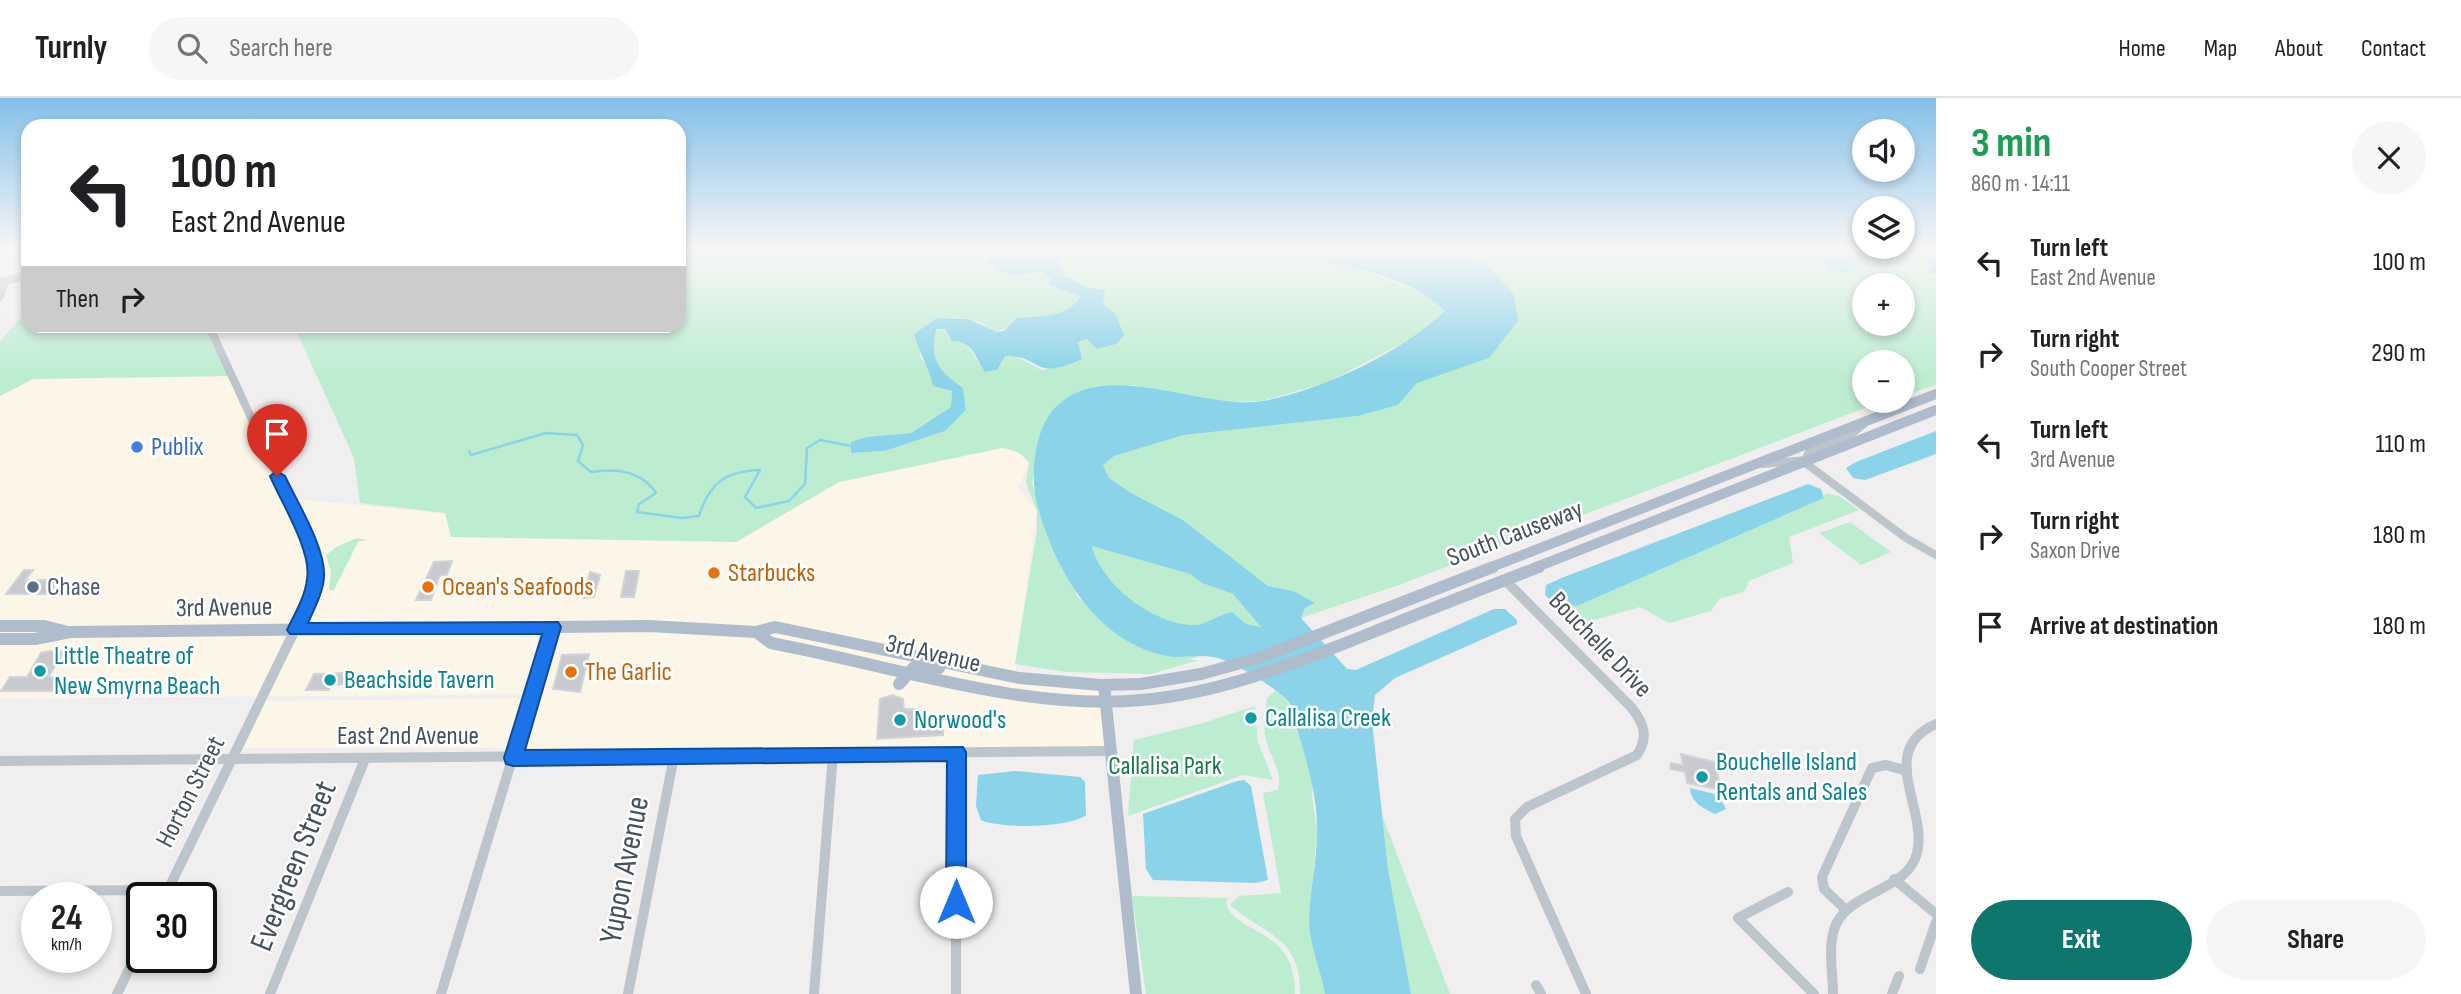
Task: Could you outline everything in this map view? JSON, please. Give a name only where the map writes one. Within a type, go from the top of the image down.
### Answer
[{"type":"main road","name":"South Causeway","points":[[1104,685],[1160,682],[1214,671],[1320,634],[1867,421],[1936,397]]},
{"type":"main road","name":"South Causeway","points":[[1106,702],[1167,698],[1225,688],[1332,649],[1936,410]]},
{"type":"main road","points":[[1436,589],[1481,579],[1505,580],[1511,567],[1563,547],[1581,532]]},
{"type":"main road","name":"3rd Avenue","points":[[0,626],[44,626],[70,632]]},
{"type":"main road","name":"3rd Avenue","points":[[0,639],[35,639],[70,632],[660,626],[756,632],[775,627],[1011,677],[1104,685]]},
{"type":"main road","name":"3rd Avenue","points":[[756,632],[771,643],[1037,698],[1106,702]]},
{"type":"main road","points":[[899,684],[908,671],[926,665],[970,675],[1011,677]]},
{"type":"main road","points":[[1104,685],[1136,994]]},
{"type":"street","name":"Horton Street","points":[[172,882],[296,630],[316,583],[313,555],[212,333]]},
{"type":"street","points":[[1806,461],[1810,450],[1852,434],[1867,421]]},
{"type":"street","points":[[1806,461],[1906,538],[1936,555]]},
{"type":"street","points":[[1756,464],[1806,461],[1936,549]]},
{"type":"street","name":"Bouchelle Drive","points":[[1505,580],[1631,707],[1646,733],[1644,746],[1637,755],[1527,807],[1515,819],[1516,836],[1586,994]]},
{"type":"street","points":[[441,994],[552,627]]},
{"type":"street","points":[[1833,994],[1833,931],[1846,910],[1912,867],[1918,850],[1907,771],[1910,741],[1920,731],[1936,724]]},
{"type":"street","name":"East 2nd Avenue","points":[[0,761],[1111,751]]},
{"type":"street","points":[[956,752],[956,994]]},
{"type":"street","points":[[814,994],[833,754]]},
{"type":"street","name":"Yupon Avenue","points":[[628,994],[674,756]]},
{"type":"street","name":"Evergreen Street","points":[[270,994],[365,759]]},
{"type":"street","points":[[1846,910],[1824,889],[1822,877],[1872,768],[1886,765],[1907,771]]},
{"type":"street","points":[[1894,879],[1936,914]]},
{"type":"street","points":[[0,891],[126,893]]},
{"type":"street","points":[[1788,892],[1738,918],[1814,994]]},
{"type":"street","points":[[1920,969],[1936,922]]},
{"type":"street","points":[[117,994],[127,973]]},
{"type":"street","points":[[1892,994],[1899,976]]},
{"type":"shaded area","points":[[230,376],[287,498],[736,542],[839,482],[1002,448],[1022,454],[1029,463],[1018,488],[1037,511],[1015,664],[1017,678],[1104,685],[1111,751],[513,758],[532,694],[0,699],[0,396],[33,379]]},
{"type":"shaded area","points":[[527,698],[512,748],[244,748],[266,701]]},
{"type":"green space","points":[[686,291],[1066,291],[1080,296],[1075,303],[1061,312],[1017,318],[1009,326],[997,331],[967,319],[937,318],[919,356],[929,368],[933,386],[952,391],[951,407],[911,433],[867,437],[852,453],[885,451],[945,431],[966,410],[963,388],[942,370],[935,357],[935,329],[952,333],[959,338],[971,350],[985,372],[997,370],[1004,356],[1015,356],[1042,370],[1081,359],[1078,342],[1087,339],[1116,344],[1104,310],[1090,291],[1418,291],[1429,295],[1445,311],[1424,332],[1326,383],[1262,401],[1223,402],[1133,385],[1078,393],[1055,408],[1043,428],[1032,484],[1078,597],[1123,637],[1180,657],[1199,656],[1189,660],[1199,660],[1151,674],[1067,672],[1015,664],[1037,531],[1037,511],[1026,483],[1029,463],[1010,449],[1002,448],[839,482],[736,542],[451,537],[445,513],[360,503],[354,458],[297,333],[686,333]]},
{"type":"green space","points":[[1488,291],[1852,291],[1852,336],[1915,336],[1915,291],[1936,291],[1936,385],[1915,392],[1915,350],[1852,350],[1852,413],[1396,586],[1301,618],[1305,608],[1314,604],[1293,591],[1268,586],[1183,520],[1131,493],[1109,478],[1103,465],[1114,456],[1184,435],[1358,416],[1398,405],[1416,383],[1489,358]]},
{"type":"green space","points":[[21,318],[21,333],[212,333],[230,376],[33,379],[0,396],[0,341]]},
{"type":"green space","points":[[1825,493],[1839,496],[1859,510],[1789,537],[1793,563],[1749,581],[1744,592],[1719,599],[1711,611],[1669,623],[1640,607],[1580,624],[1564,619],[1561,607],[1577,606],[1824,498]]},
{"type":"green space","points":[[1850,522],[1891,552],[1861,565],[1819,533]]},
{"type":"green space","points":[[357,538],[367,540],[358,542],[334,590],[329,590],[331,572],[326,555],[338,546]]},
{"type":"green space","points":[[1092,545],[1190,574],[1202,583],[1233,594],[1262,628],[1246,624],[1231,612],[1196,625],[1163,619],[1131,601],[1117,589],[1097,561]]},
{"type":"green space","points":[[1276,690],[1292,706],[1298,733],[1316,745],[1312,796],[1317,830],[1309,923],[1325,994],[1300,994],[1299,975],[1287,948],[1230,905],[1239,896],[1281,893],[1263,793],[1278,790],[1279,784],[1265,727],[1267,698]]},
{"type":"green space","name":"Callalisa Park","points":[[1255,706],[1258,742],[1273,780],[1243,775],[1128,816],[1134,740],[1203,723]]},
{"type":"green space","points":[[1382,815],[1450,994],[1411,994],[1388,869]]},
{"type":"green space","points":[[1132,896],[1229,898],[1226,902],[1231,913],[1239,921],[1275,943],[1285,955],[1293,972],[1295,994],[1146,994]]},
{"type":"water","points":[[1065,291],[1105,291],[1103,304],[1115,313],[1124,335],[1116,344],[1097,349],[1087,339],[1078,342],[1082,359],[1054,368],[1005,356],[997,370],[985,372],[969,347],[952,341],[945,329],[936,329],[935,356],[942,370],[963,388],[966,410],[945,431],[885,451],[851,453],[851,442],[867,437],[911,433],[951,407],[952,391],[933,386],[914,334],[937,318],[968,319],[997,332],[1004,331],[1017,318],[1061,312],[1075,303],[1080,296]]},
{"type":"water","points":[[1418,291],[1510,291],[1514,295],[1518,321],[1489,358],[1417,383],[1398,405],[1358,416],[1184,435],[1114,456],[1103,465],[1109,478],[1131,493],[1183,520],[1268,586],[1293,591],[1315,603],[1305,608],[1301,618],[1347,669],[1356,670],[1494,609],[1505,609],[1517,620],[1517,624],[1395,678],[1375,695],[1372,721],[1388,869],[1411,994],[1325,994],[1309,920],[1317,843],[1316,808],[1292,706],[1268,684],[1221,659],[1207,656],[1167,656],[1141,648],[1099,619],[1081,599],[1054,553],[1037,504],[1035,455],[1042,429],[1054,409],[1075,394],[1099,386],[1154,388],[1239,402],[1286,396],[1336,378],[1407,341],[1445,311]],"holes":[[[1092,546],[1190,574],[1202,583],[1233,594],[1261,627],[1246,624],[1232,612],[1196,625],[1164,619],[1147,611],[1106,575]]]},
{"type":"water","points":[[1936,431],[1936,454],[1865,480],[1853,478],[1846,468],[1856,462]]},
{"type":"water","points":[[1808,484],[1821,489],[1824,498],[1577,606],[1554,604],[1545,595],[1546,585],[1564,577]]},
{"type":"water","points":[[1016,771],[1080,777],[1085,782],[1086,815],[1066,823],[1035,826],[1004,825],[981,820],[976,806],[978,775]]},
{"type":"water","points":[[1244,780],[1251,786],[1268,880],[1256,883],[1153,880],[1146,869],[1143,814]]},
{"type":"water","points":[[1690,788],[1719,795],[1726,809],[1715,814],[1706,810],[1695,801]]},
{"type":"building","name":"Ocean's Seafoods","points":[[452,561],[447,575],[440,575],[431,600],[416,600],[434,562]]},
{"type":"building","name":"Chase","points":[[24,570],[33,570],[25,580],[59,580],[49,594],[6,594]]},
{"type":"building","points":[[626,571],[639,571],[634,597],[621,597]]},
{"type":"building","points":[[590,572],[600,575],[594,597],[583,598]]},
{"type":"building","name":"Little Theatre of New Smyrna Beach","points":[[65,652],[48,677],[63,677],[53,691],[1,691],[10,677],[27,677],[41,653]]},
{"type":"building","name":"The Garlic","points":[[589,654],[580,692],[553,689],[562,655]]},
{"type":"building","name":"Beachside Tavern","points":[[344,673],[343,675],[350,675],[346,684],[331,685],[329,690],[306,690],[314,674]]},
{"type":"building","name":"Norwood's","points":[[892,695],[903,699],[904,709],[916,709],[916,716],[922,716],[922,725],[943,727],[943,735],[877,739],[880,699]]},
{"type":"building","name":"Bouchelle Island Rentals and Sales","points":[[1681,754],[1715,762],[1721,790],[1687,783],[1685,772],[1670,769],[1671,763],[1683,765]]},
{"type":"waterway","points":[[469,451],[471,455],[546,433],[577,435],[583,445],[578,461],[591,472],[627,472],[650,485],[656,493],[639,504],[637,512],[682,518],[699,516],[708,495],[720,481],[748,471],[760,470],[745,497],[756,508],[789,501],[805,484],[807,448],[820,440],[851,446]]},
{"type":"place","name":"Publix","points":[[137,447]]},
{"type":"place","name":"Starbucks","points":[[714,573]]},
{"type":"place","name":"Chase","points":[[33,587]]},
{"type":"place","name":"Ocean's Seafoods","points":[[428,587]]},
{"type":"place","name":"Little Theatre of New Smyrna Beach","points":[[40,671]]},
{"type":"place","name":"The Garlic","points":[[571,672]]},
{"type":"place","name":"Beachside Tavern","points":[[330,680]]},
{"type":"place","name":"Callalisa Creek","points":[[1251,718]]},
{"type":"place","name":"Norwood's","points":[[900,720]]},
{"type":"place","name":"Bouchelle Island Rentals and Sales","points":[[1702,777]]},
{"type":"route","points":[[277,476],[309,544],[316,576],[316,583],[296,630],[552,627],[513,758],[956,752],[956,902]]}]
